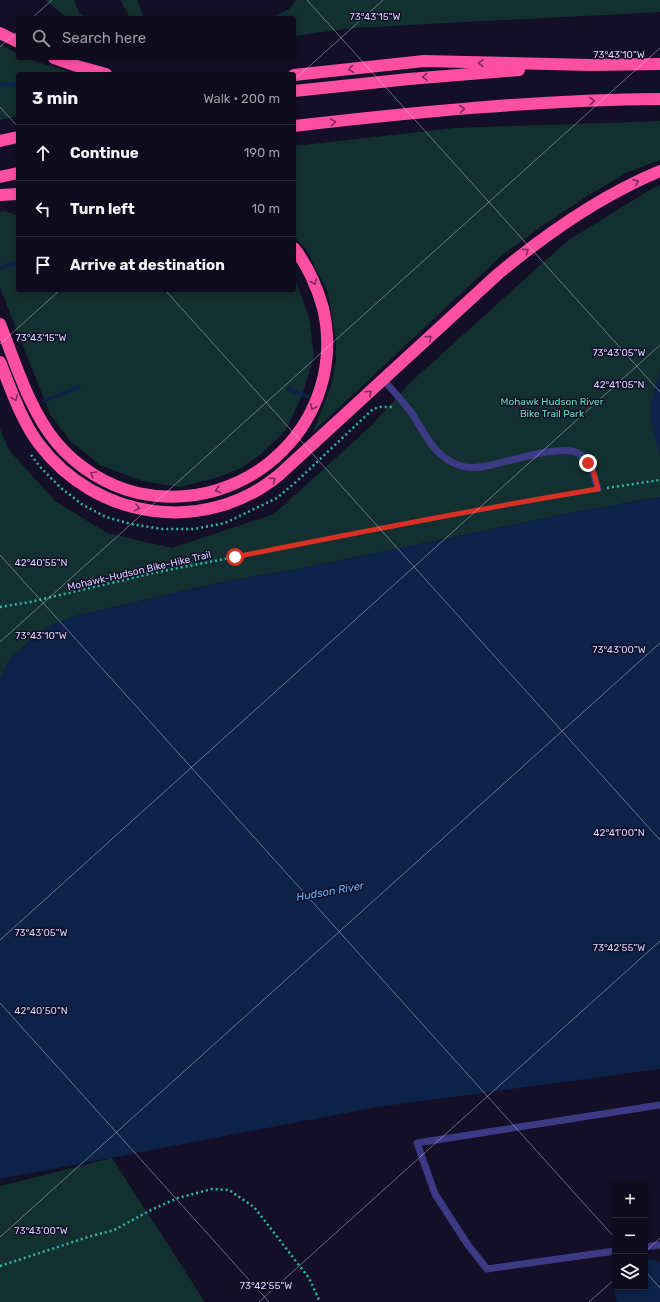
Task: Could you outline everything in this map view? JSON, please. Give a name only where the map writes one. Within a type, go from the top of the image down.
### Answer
[{"type":"highway","points":[[0,33],[16,41]]},
{"type":"highway","points":[[60,60],[99,72]]},
{"type":"highway","points":[[296,75],[424,62],[590,65],[660,64]]},
{"type":"highway","points":[[296,91],[409,79],[590,65]]},
{"type":"highway","points":[[296,126],[485,107],[562,102],[660,99]]},
{"type":"highway","points":[[0,141],[16,137]]},
{"type":"highway","points":[[0,362],[31,433],[45,452],[61,469],[79,484],[100,496],[119,504],[161,512],[194,512],[237,501],[271,482],[498,274],[542,239],[564,223],[608,196],[660,171]]},
{"type":"highway","points":[[0,177],[16,173]]},
{"type":"highway","points":[[0,195],[16,194]]},
{"type":"highway","points":[[0,324],[38,416],[57,443],[80,465],[89,472],[116,486],[145,494],[173,497],[210,493],[246,479],[273,460],[290,444],[300,430],[309,415],[319,392],[325,370],[327,354],[326,323],[314,281],[296,251]]},
{"type":"lane","points":[[383,380],[406,406],[431,446],[447,460],[462,466],[476,468],[548,452],[569,450],[578,453],[588,463],[594,473],[598,489]]},
{"type":"lane","points":[[612,1251],[487,1269],[468,1245],[435,1194],[417,1143],[660,1105]]},
{"type":"lane","points":[[648,1247],[660,1245]]},
{"type":"path","points":[[28,452],[41,468],[61,488],[83,505],[106,517],[131,524],[162,529],[194,530],[225,523],[277,498],[373,409],[392,406],[396,408]]},
{"type":"path","name":"Mohawk-Hudson Bike-Hike Trail","points":[[0,608],[196,564],[525,501],[660,480]]},
{"type":"path","points":[[0,1266],[114,1230],[153,1209],[178,1198],[212,1189],[229,1190],[254,1207],[309,1278],[320,1302]]},
{"type":"green space","points":[[45,0],[74,0],[79,13],[84,16],[65,16]]},
{"type":"green space","points":[[120,0],[137,0],[143,16],[129,16]]},
{"type":"green space","points":[[296,0],[660,0],[660,12],[352,28],[296,36],[296,16],[275,16],[289,9]]},
{"type":"green space","points":[[0,44],[16,53],[16,60],[31,60],[69,72],[16,72],[16,116],[0,120]]},
{"type":"green space","points":[[660,121],[660,160],[626,173],[589,195],[542,226],[501,256],[313,432],[331,386],[336,359],[336,341],[328,293],[306,249],[296,238],[296,146],[455,128]]},
{"type":"green space","name":"Mohawk Hudson River Bike Trail Park","points":[[660,185],[660,497],[580,511],[303,568],[213,584],[72,617],[53,624],[32,638],[19,651],[13,654],[0,680],[0,429],[9,450],[55,501],[107,533],[172,548],[274,514],[372,425],[412,381],[567,241]]},
{"type":"green space","points":[[5,211],[16,215],[16,292],[296,292],[296,281],[309,317],[314,356],[302,395],[286,430],[260,455],[241,468],[219,477],[180,487],[142,481],[100,465],[70,441],[50,414],[0,288],[0,212]]},
{"type":"green space","points":[[112,1158],[205,1302],[0,1302],[0,1186]]},
{"type":"water","points":[[660,370],[660,455],[651,419],[651,407]]},
{"type":"water","name":"Hudson River","points":[[660,497],[660,1069],[377,1107],[0,1179],[0,680],[13,654],[19,651],[32,638],[53,624],[72,617],[213,584],[303,568],[580,511]]},
{"type":"water","points":[[648,1259],[660,1262],[660,1302],[617,1302],[615,1290],[648,1290]]},
{"type":"waterway","points":[[0,84],[12,85],[16,84]]},
{"type":"waterway","points":[[0,268],[16,263]]},
{"type":"waterway","points":[[44,401],[79,387]]},
{"type":"waterway","points":[[288,389],[307,396]]},
{"type":"route","points":[[235,557],[418,521],[598,489],[594,473],[588,463]]}]
